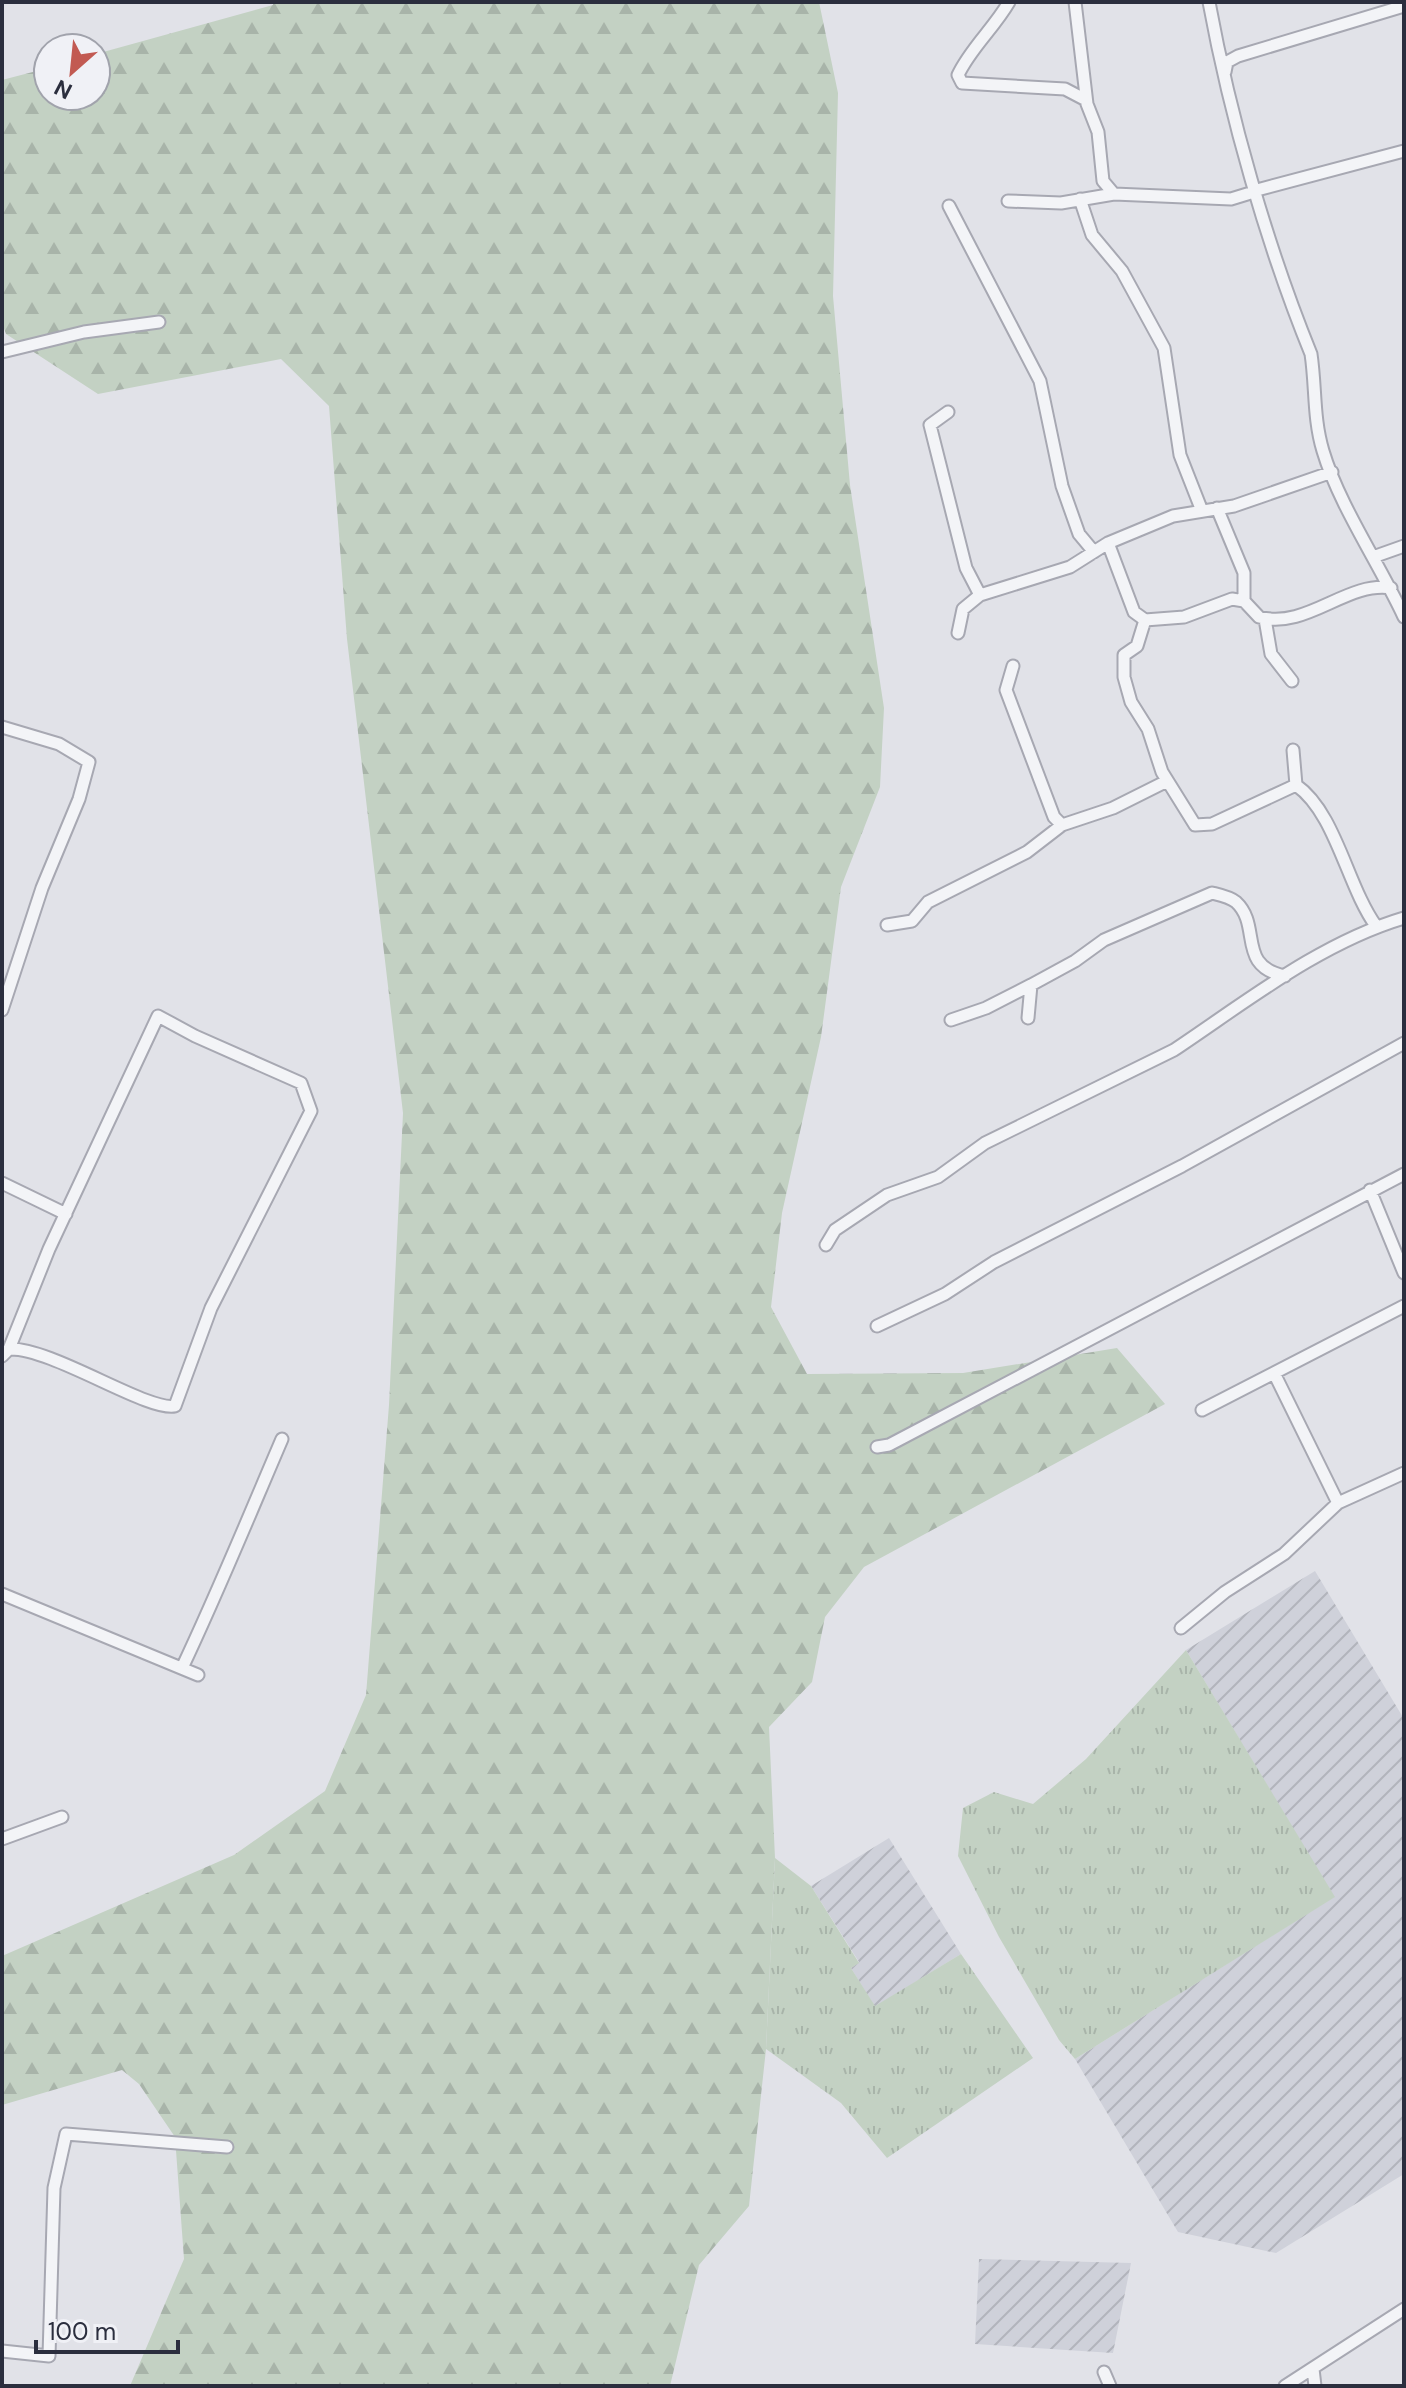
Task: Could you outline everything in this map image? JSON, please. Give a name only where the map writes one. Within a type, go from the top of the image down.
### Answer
[{"type":"street","points":[[1009,2],[987,37],[964,64],[958,75],[962,83],[1065,89],[1086,100]]},
{"type":"street","points":[[1075,2],[1086,100],[1098,132],[1103,181],[1114,194]]},
{"type":"street","points":[[1209,2],[1217,48],[1257,191],[1311,354],[1315,380],[1313,406],[1332,472],[1404,617]]},
{"type":"street","points":[[1225,75],[1227,62],[1238,56],[1404,6]]},
{"type":"street","points":[[1217,48],[1226,55],[1238,56]]},
{"type":"street","points":[[1008,201],[1061,203],[1114,194],[1231,199],[1404,151]]},
{"type":"street","points":[[1080,199],[1092,235],[1116,261],[1164,348],[1180,455],[1202,511]]},
{"type":"street","points":[[949,206],[1040,381],[1062,486],[1079,534],[1094,552]]},
{"type":"street","points":[[2,352],[84,332],[159,322]]},
{"type":"street","points":[[948,412],[930,425],[966,568],[980,595]]},
{"type":"street","points":[[958,633],[963,609],[980,595],[1070,567],[1108,543],[1173,516],[1217,508],[1332,472]]},
{"type":"street","points":[[1217,508],[1244,573],[1244,601]]},
{"type":"street","points":[[1108,543],[1134,612],[1145,620],[1184,617],[1232,599],[1244,601],[1265,619],[1271,654],[1292,681]]},
{"type":"street","points":[[1373,557],[1404,546]]},
{"type":"street","points":[[1265,619],[1303,615],[1371,587],[1391,588]]},
{"type":"street","points":[[1145,620],[1137,646],[1124,655],[1124,677],[1139,720],[1148,729],[1155,745],[1155,759],[1195,825],[1202,827],[1296,785]]},
{"type":"street","points":[[1013,666],[1006,690],[1054,817],[1062,825]]},
{"type":"street","points":[[2,727],[59,744],[89,762],[79,799],[7,984],[2,1010]]},
{"type":"street","points":[[1293,750],[1296,785],[1316,804],[1360,903],[1376,926]]},
{"type":"street","points":[[887,925],[912,921],[928,902],[1027,852],[1062,825],[1113,808],[1167,781]]},
{"type":"street","points":[[951,1020],[986,1008],[1031,985],[1075,961],[1104,940],[1212,893],[1235,901],[1241,909],[1260,966],[1269,973],[1285,976]]},
{"type":"street","points":[[826,1245],[835,1230],[887,1195],[938,1177],[985,1143],[1174,1050],[1194,1033],[1229,1015],[1285,976],[1376,926],[1404,918]]},
{"type":"street","points":[[1028,1018],[1031,985]]},
{"type":"street","points":[[158,1016],[195,1036],[301,1083],[311,1111],[211,1308],[175,1406],[155,1404],[99,1377],[21,1348],[5,1353],[158,1016]]},
{"type":"street","points":[[877,1326],[945,1294],[994,1262],[1182,1166],[1404,1043]]},
{"type":"street","points":[[877,1447],[889,1445],[959,1411],[996,1387],[1133,1319],[1404,1174]]},
{"type":"street","points":[[2,1183],[66,1214]]},
{"type":"street","points":[[1370,1190],[1404,1273]]},
{"type":"street","points":[[1202,1410],[1404,1306]]},
{"type":"street","points":[[1274,1373],[1338,1503]]},
{"type":"street","points":[[182,1668],[230,1567],[245,1519],[282,1439]]},
{"type":"street","points":[[1181,1628],[1225,1592],[1284,1554],[1338,1503],[1404,1473]]},
{"type":"street","points":[[2,1594],[198,1675]]},
{"type":"street","points":[[2,1839],[62,1817]]},
{"type":"street","points":[[2,2351],[49,2356],[54,2188],[66,2134],[227,2147]]},
{"type":"street","points":[[1285,2386],[1404,2309]]},
{"type":"street","points":[[1313,2369],[1315,2386]]},
{"type":"street","points":[[1104,2372],[1110,2386]]},
{"type":"shaded area","points":[[1315,1571],[1404,1719],[1404,2174],[1276,2253],[1178,2232],[1075,2059],[1334,1897],[1186,1650]]},
{"type":"shaded area","points":[[889,1838],[961,1954],[875,2007],[851,1968],[859,1962],[811,1886]]},
{"type":"shaded area","points":[[979,2259],[1131,2263],[1113,2353],[975,2344]]},
{"type":"green space","points":[[273,2],[819,2],[838,93],[833,296],[850,485],[884,708],[880,787],[841,887],[821,1037],[782,1213],[771,1307],[807,1374],[963,1373],[1117,1348],[1165,1404],[864,1567],[825,1617],[812,1682],[769,1727],[775,1858],[766,2049],[749,2206],[699,2265],[670,2386],[130,2386],[184,2259],[175,2137],[139,2084],[122,2070],[2,2105],[2,1956],[234,1855],[325,1791],[366,1695],[389,1405],[403,1113],[347,639],[329,406],[281,359],[98,394],[6,334],[2,323],[2,80],[32,72],[32,112],[112,112],[112,50],[273,5]]},
{"type":"green space","points":[[1186,1650],[1335,1897],[1075,2059],[1059,2040],[999,1937],[958,1856],[963,1808],[994,1792],[1033,1804],[1086,1759]]},
{"type":"green space","points":[[775,1858],[811,1886],[859,1963],[851,1968],[875,2006],[961,1954],[1033,2058],[887,2158],[841,2103],[766,2049]]}]
